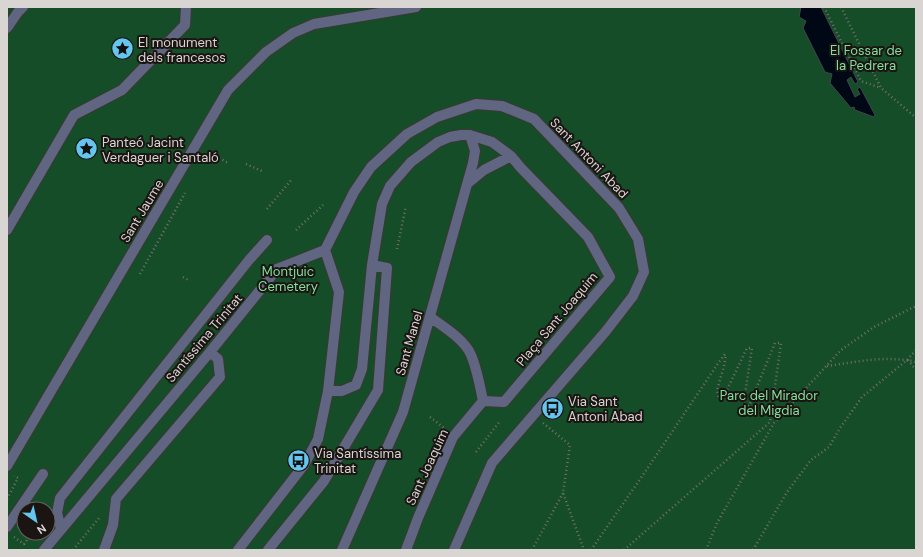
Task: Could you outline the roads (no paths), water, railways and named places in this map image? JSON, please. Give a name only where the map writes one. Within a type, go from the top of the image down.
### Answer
[{"type":"lane","points":[[7,28],[23,7]]},
{"type":"lane","points":[[7,230],[74,115],[122,90],[185,25],[186,7]]},
{"type":"lane","name":"Sant Jaume","points":[[7,466],[228,90],[266,52],[293,33],[314,24],[416,7]]},
{"type":"lane","name":"Sant Antoni Abad","points":[[324,250],[354,192],[371,167],[407,134],[437,117],[476,104],[502,106],[534,120],[619,208],[638,239],[644,272],[633,296],[606,331],[492,463],[454,550]]},
{"type":"lane","points":[[328,391],[342,391],[356,385],[362,370],[372,265],[382,204],[390,186],[411,162],[438,142],[450,136],[470,135]]},
{"type":"lane","name":"Plaça Sant Joaquim","points":[[470,135],[492,142],[511,156],[588,237],[610,277],[504,402],[483,401]]},
{"type":"lane","name":"Sant Manel","points":[[342,550],[403,412],[473,163],[475,151],[470,135]]},
{"type":"lane","points":[[467,184],[484,170],[511,156]]},
{"type":"lane","points":[[62,529],[57,513],[60,498],[249,260],[268,240]]},
{"type":"lane","points":[[238,550],[304,465],[318,439],[328,391],[339,292],[324,250]]},
{"type":"lane","name":"Santíssima Trinitat","points":[[44,550],[210,352],[277,269],[324,250]]},
{"type":"lane","points":[[268,550],[324,481],[378,390],[387,268],[372,265]]},
{"type":"lane","points":[[430,317],[456,336],[471,354],[483,401]]},
{"type":"lane","points":[[104,550],[113,525],[116,499],[220,376],[218,359],[210,352]]},
{"type":"lane","name":"Sant Joaquim","points":[[406,550],[418,518],[453,437],[483,401]]},
{"type":"lane","points":[[7,527],[43,474]]},
{"type":"place","name":"El monument dels francesos","points":[[122,49]]},
{"type":"place","name":"Panteó Jacint Verdaguer i Santaló","points":[[86,149]]},
{"type":"place","name":"Via Sant Antoni Abad","points":[[553,408]]},
{"type":"place","name":"Via Santíssima Trinitat","points":[[298,460]]},
{"type":"park label","name":"El Fossar de la Pedrera","points":[[866,58]]},
{"type":"park label","name":"Montjuic Cemetery","points":[[288,278]]},
{"type":"park label","name":"Parc del Mirador del Migdia","points":[[769,402]]}]
